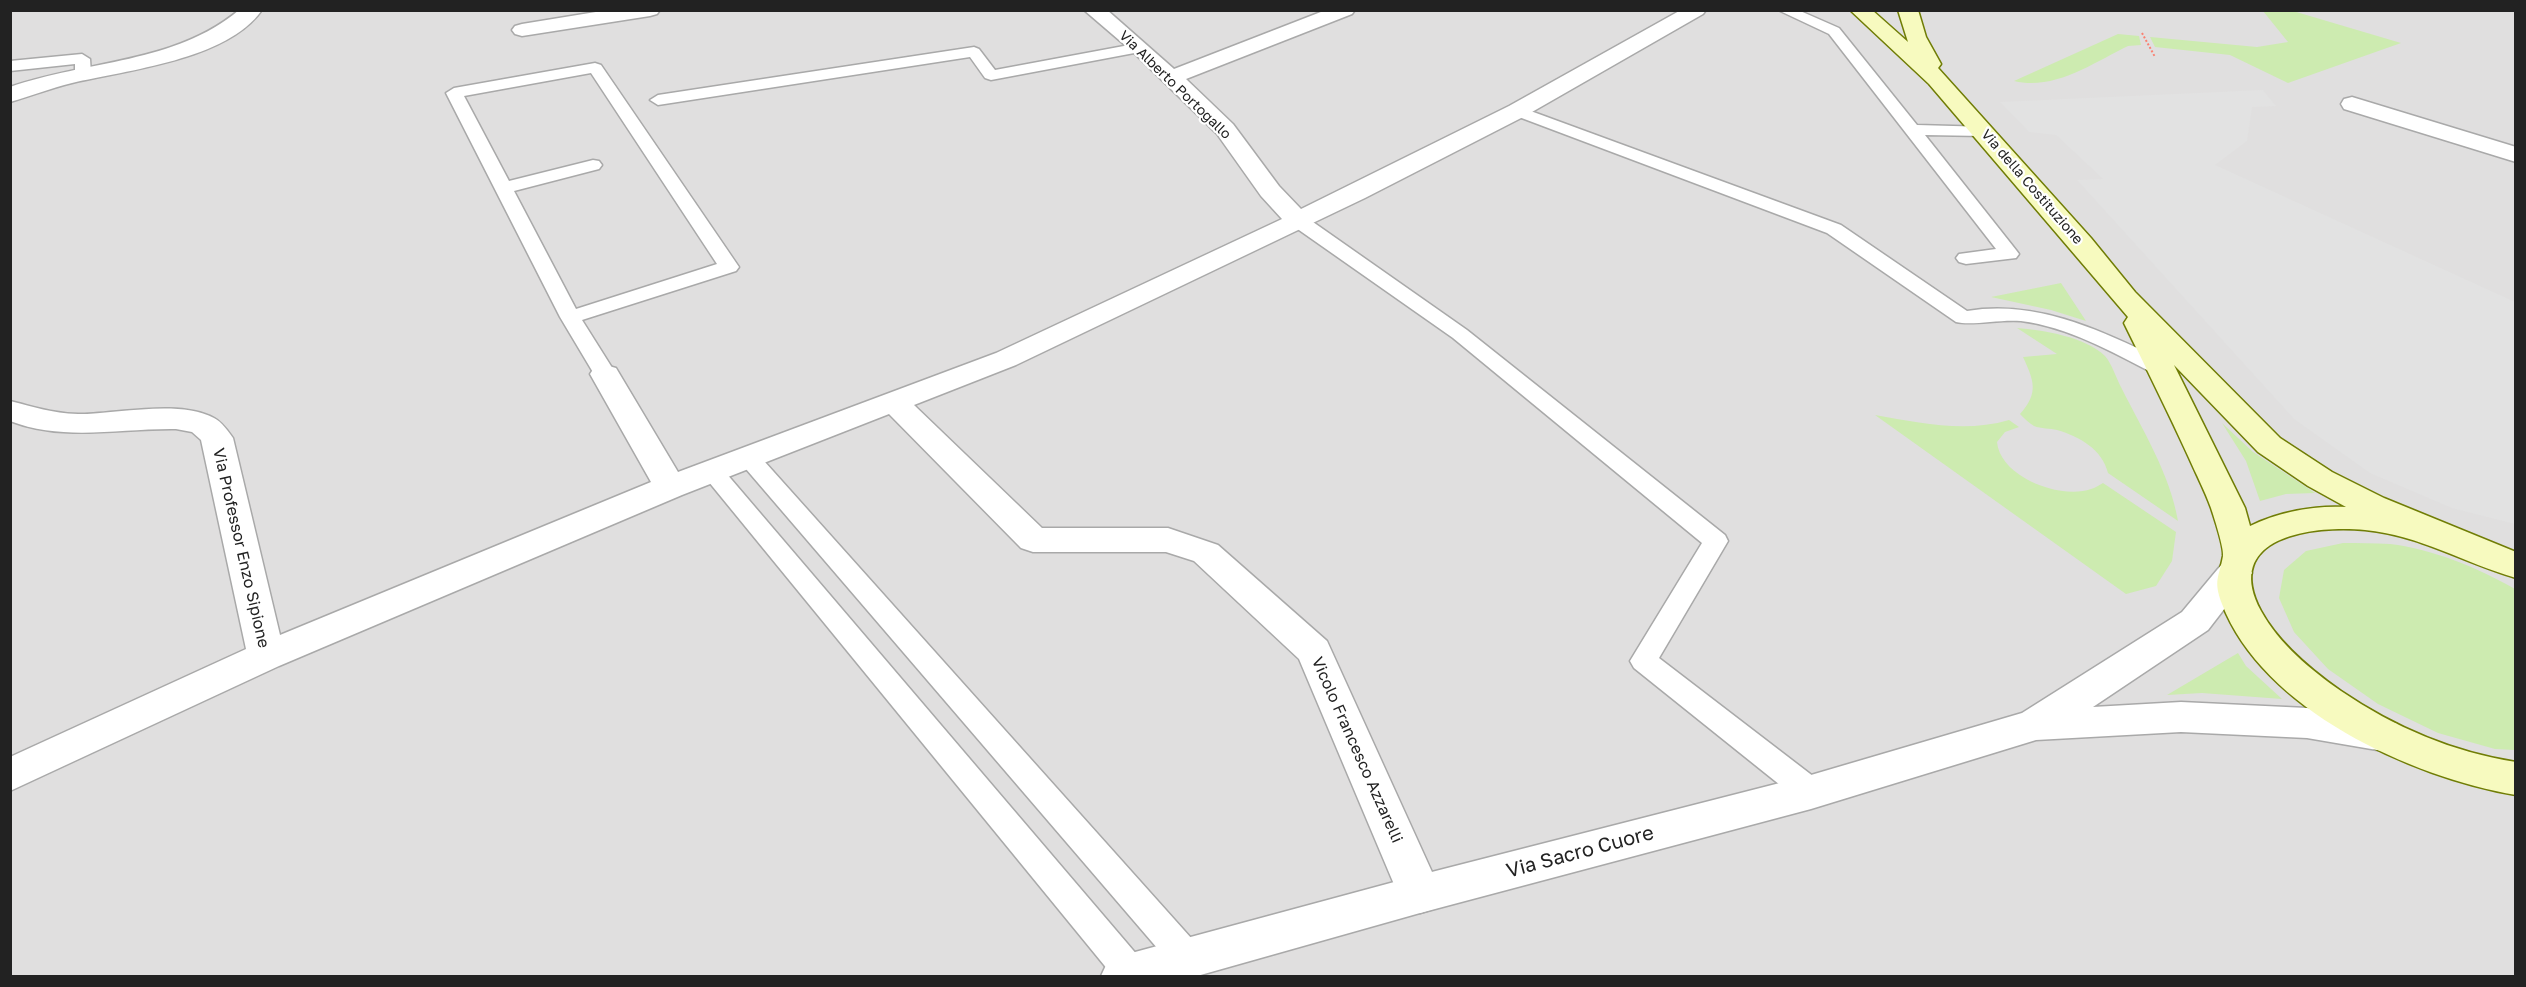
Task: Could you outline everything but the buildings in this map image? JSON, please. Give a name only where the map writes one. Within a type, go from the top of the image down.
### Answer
[{"type":"main road","points":[[1860,10],[1937,79]]},
{"type":"main road","points":[[1908,10],[1916,37],[1937,79]]},
{"type":"main road","name":"Via della Costituzione","points":[[1937,79],[2125,298]]},
{"type":"main road","points":[[2125,298],[2185,415],[2228,508],[2237,563],[2238,602],[2255,634],[2286,670],[2330,704],[2383,735],[2450,763],[2516,779]]},
{"type":"main road","points":[[2125,298],[2270,445],[2320,479],[2372,506],[2516,566]]},
{"type":"main road","points":[[2237,563],[2262,533],[2295,521],[2337,517],[2388,522],[2443,536]]},
{"type":"main road","points":[[2477,549],[2516,555]]},
{"type":"main road","points":[[2450,763],[2516,804]]},
{"type":"street","points":[[10,94],[54,80],[184,50],[216,37],[239,24],[252,10]]},
{"type":"street","points":[[522,30],[650,10]]},
{"type":"street","name":"Via Alberto Portogallo","points":[[1094,10],[1140,48],[1225,129],[1270,191],[1296,219]]},
{"type":"street","points":[[1170,78],[1345,10]]},
{"type":"street","points":[[10,775],[266,656],[670,487],[1006,359],[1356,192],[1517,111],[1696,10]]},
{"type":"street","points":[[2352,104],[2516,155]]},
{"type":"street","points":[[606,374],[670,487]]},
{"type":"street","name":"Vicolo Francesco Azzarelli","points":[[894,402],[1033,540],[1168,540],[1206,553],[1314,651],[1420,894]]},
{"type":"street","name":"Via Professor Enzo Sipione","points":[[10,410],[23,417],[48,421],[177,419],[204,426],[217,438],[266,656]]},
{"type":"street","points":[[2035,725],[2195,621],[2237,563]]},
{"type":"street","points":[[2035,725],[2181,717],[2307,723],[2383,735]]},
{"type":"street","name":"Via Sacro Cuore","points":[[1128,975],[1420,894],[1811,792],[2035,725]]},
{"type":"lane","points":[[1785,10],[1834,31],[2009,254],[1966,258]]},
{"type":"lane","points":[[658,100],[975,52],[992,75],[1140,48]]},
{"type":"lane","points":[[10,66],[82,59],[83,74]]},
{"type":"lane","points":[[570,317],[729,267],[595,68],[454,93],[570,317],[606,374]]},
{"type":"lane","points":[[1517,111],[1834,229],[1963,318],[1996,314],[2038,318],[2077,328],[2159,367]]},
{"type":"lane","points":[[1912,130],[1983,131]]},
{"type":"lane","points":[[504,188],[593,165]]},
{"type":"lane","points":[[1296,219],[1460,334],[1716,541],[1644,661],[1811,792]]},
{"type":"lane","points":[[748,457],[1188,959]]},
{"type":"lane","points":[[712,471],[1128,975]]},
{"type":"path","points":[[2142,33],[2155,57]]},
{"type":"shaded area","points":[[11,11],[2515,11],[2515,976],[11,976]]},
{"type":"shaded area","points":[[2263,90],[2276,106],[2252,107],[2247,141],[2215,165],[2515,302],[2515,524],[2452,508],[2370,473],[2294,419],[2077,180],[2103,179],[2056,135],[2029,132],[2000,102]]},
{"type":"green space","points":[[2263,11],[2293,11],[2401,43],[2288,83],[2230,55],[2155,47],[2150,37],[2257,47],[2288,42]]},
{"type":"green space","points":[[2118,34],[2139,36],[2141,45],[2128,46],[2073,74],[2058,79],[2029,83],[2014,81]]},
{"type":"green space","points":[[2061,283],[2086,321],[2051,310],[1991,297]]},
{"type":"green space","points":[[2017,328],[2076,339],[2097,349],[2105,356],[2162,470],[2169,486],[2178,521],[2108,473],[2101,457],[2082,440],[2054,429],[2034,426],[2020,414],[2030,400],[2033,387],[2023,357],[2057,354]]},
{"type":"green space","points":[[1875,415],[1926,424],[1959,426],[1976,426],[2009,420],[2019,427],[2005,432],[1997,442],[2001,455],[2009,466],[2034,483],[2064,491],[2078,492],[2103,483],[2176,532],[2172,561],[2156,586],[2126,594]]},
{"type":"green space","points":[[2222,423],[2253,452],[2315,493],[2286,494],[2260,501],[2246,461]]},
{"type":"green space","points":[[2343,543],[2390,544],[2422,550],[2471,567],[2515,589],[2515,750],[2495,749],[2438,733],[2378,704],[2328,669],[2294,632],[2279,598],[2284,570],[2306,551]]},
{"type":"green space","points":[[2238,653],[2246,666],[2282,699],[2202,693],[2167,695]]}]
